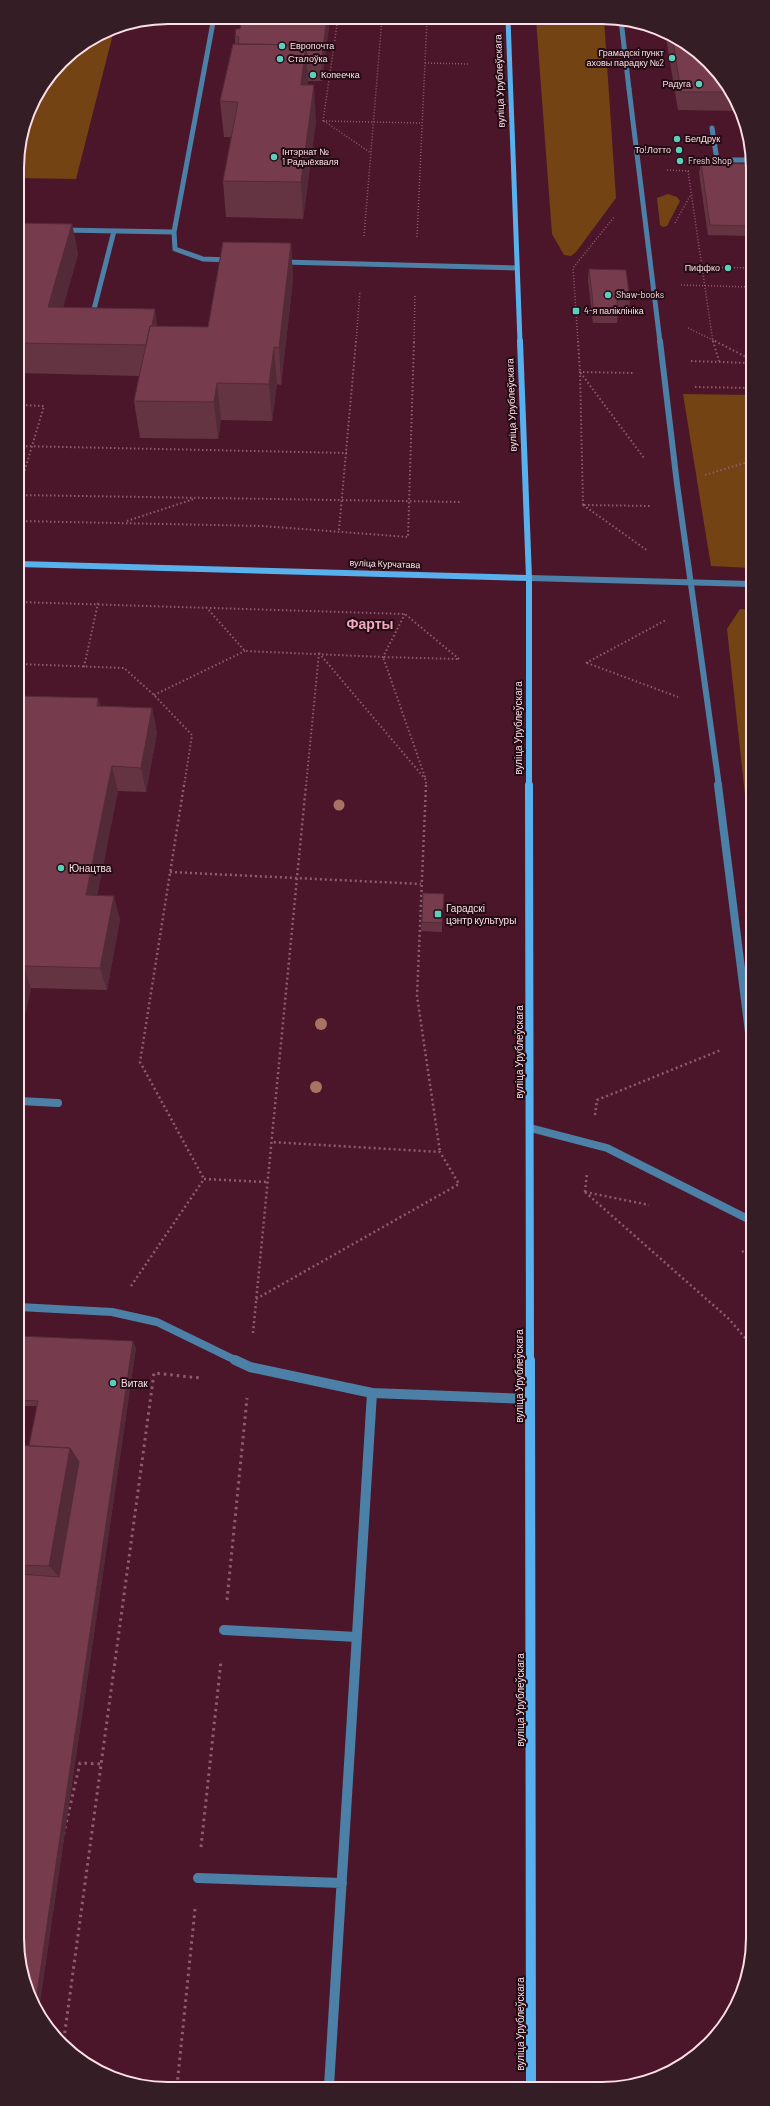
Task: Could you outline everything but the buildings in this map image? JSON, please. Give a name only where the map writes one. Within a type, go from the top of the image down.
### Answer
[{"type":"main road","name":"вуліца Урублеўскага","points":[[508,24],[529,578],[531,2082]]},
{"type":"main road","name":"вуліца Курчатава","points":[[24,564],[529,578]]},
{"type":"street","points":[[213,24],[174,232],[175,249],[203,260],[235,260]]},
{"type":"street","points":[[622,25],[677,484],[709,709],[746,1006]]},
{"type":"street","points":[[712,128],[717,160],[746,160]]},
{"type":"street","points":[[54,230],[174,232]]},
{"type":"street","points":[[92,318],[114,231]]},
{"type":"street","points":[[275,261],[517,268]]},
{"type":"street","name":"вуліца Курчатава","points":[[529,578],[746,584]]},
{"type":"street","points":[[24,1102],[58,1103]]},
{"type":"street","points":[[530,1128],[607,1148],[746,1218]]},
{"type":"street","points":[[24,1307],[112,1312],[157,1322],[250,1367],[372,1393],[530,1399]]},
{"type":"street","points":[[330,2082],[372,1393]]},
{"type":"street","points":[[224,1630],[357,1637]]},
{"type":"street","points":[[198,1878],[342,1883]]},
{"type":"path","points":[[323,121],[337,24]]},
{"type":"path","points":[[339,530],[347,453],[382,24]]},
{"type":"path","points":[[24,521],[124,522],[339,530],[408,537],[416,265],[427,24]]},
{"type":"path","points":[[425,64],[469,64]]},
{"type":"path","points":[[323,121],[422,123]]},
{"type":"path","points":[[323,121],[371,153]]},
{"type":"path","points":[[688,171],[704,286],[713,341],[719,362]]},
{"type":"path","points":[[584,505],[580,372],[573,268],[641,184]]},
{"type":"path","points":[[702,267],[746,268]]},
{"type":"path","points":[[654,285],[746,287]]},
{"type":"path","points":[[657,313],[746,357]]},
{"type":"path","points":[[662,360],[746,363]]},
{"type":"path","points":[[580,372],[663,373]]},
{"type":"path","points":[[580,372],[648,464]]},
{"type":"path","points":[[665,386],[746,388]]},
{"type":"path","points":[[24,405],[44,406],[24,473]]},
{"type":"path","points":[[24,446],[347,453]]},
{"type":"path","points":[[677,484],[746,462]]},
{"type":"path","points":[[24,494],[462,502]]},
{"type":"path","points":[[124,522],[198,497]]},
{"type":"path","points":[[584,505],[680,507]]},
{"type":"path","points":[[584,505],[691,582]]},
{"type":"path","points":[[24,602],[206,606],[405,614],[459,659],[245,651],[154,695]]},
{"type":"path","points":[[84,667],[98,603]]},
{"type":"path","points":[[694,605],[586,663],[709,709]]},
{"type":"path","points":[[206,606],[245,651]]},
{"type":"path","points":[[256,1300],[459,1184],[440,1152],[417,996],[426,780],[383,657],[405,614]]},
{"type":"path","points":[[318,653],[426,780]]},
{"type":"path","points":[[178,2082],[250,1367],[295,878],[318,653]]},
{"type":"path","points":[[24,664],[124,668],[154,695],[192,735],[140,1062],[204,1179]]},
{"type":"path","points":[[170,872],[422,884]]},
{"type":"path","points":[[597,1100],[746,1040]]},
{"type":"path","points":[[271,1142],[440,1152]]},
{"type":"path","points":[[204,1179],[267,1182]]},
{"type":"path","points":[[112,1312],[204,1179]]},
{"type":"path","points":[[656,1206],[585,1192],[729,1319],[746,1339]]},
{"type":"path","points":[[740,1249],[746,1253]]},
{"type":"path","points":[[64,2038],[154,1373],[201,1378]]},
{"type":"path","points":[[56,1845],[64,1840],[80,1763],[101,1764]]},
{"type":"shaded area","points":[[536,24],[604,24],[616,198],[576,252],[571,256],[564,255],[552,234]]},
{"type":"shaded area","points":[[113,35],[76,179],[24,178],[24,159],[29,131],[43,96],[66,66],[88,48]]},
{"type":"shaded area","points":[[668,194],[677,197],[680,201],[667,226],[663,227],[660,225],[657,198]]},
{"type":"shaded area","points":[[683,394],[746,395],[746,568],[711,566]]},
{"type":"shaded area","points":[[740,609],[746,610],[746,804],[727,629]]},
{"type":"place","name":"Европочта","points":[[282,46]]},
{"type":"place","name":"Грамадскі пункт аховы парадку №2","points":[[672,58]]},
{"type":"place","name":"Сталоўка","points":[[280,59]]},
{"type":"place","name":"Копеечка","points":[[313,75]]},
{"type":"place","name":"Радуга","points":[[699,84]]},
{"type":"place","name":"БелДрук","points":[[677,139]]},
{"type":"place","name":"То!Лотто","points":[[679,150]]},
{"type":"place","name":"Інтэрнат № 1 Радыёхваля","points":[[274,157]]},
{"type":"place","name":"Fresh Shop","points":[[680,161]]},
{"type":"place","name":"Пиффко","points":[[728,268]]},
{"type":"place","name":"Shaw-books","points":[[608,295]]},
{"type":"place","name":"4-я паліклініка","points":[[576,311]]},
{"type":"place","name":"Юнацтва","points":[[61,868]]},
{"type":"place","name":"Гарадскі цэнтр культуры","points":[[438,914]]},
{"type":"place","name":"Витак","points":[[113,1383]]},
{"type":"district","name":"Фарты","points":[[370,624]]}]
